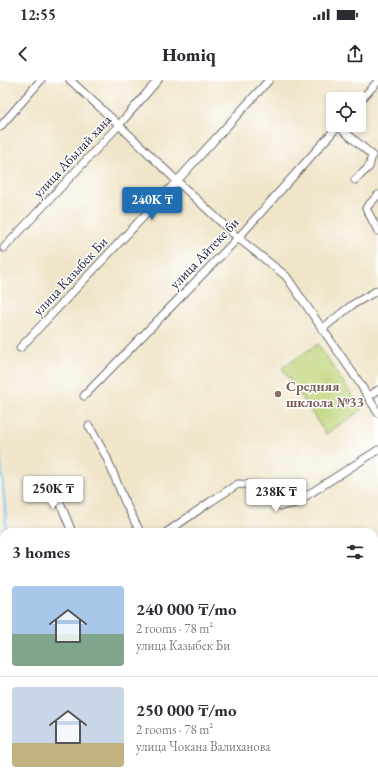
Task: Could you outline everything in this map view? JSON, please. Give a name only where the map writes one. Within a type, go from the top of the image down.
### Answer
[{"type":"street","points":[[0,127],[41,80]]},
{"type":"street","points":[[70,80],[238,238],[286,276],[378,413]]},
{"type":"street","name":"улица Абылай хана","points":[[4,248],[119,125],[158,80]]},
{"type":"street","name":"улица Казыбек Би","points":[[20,348],[177,182],[269,80]]},
{"type":"street","points":[[366,94],[378,81]]},
{"type":"street","name":"улица Айтеке би","points":[[84,396],[238,238],[332,132]]},
{"type":"street","points":[[346,132],[372,155],[369,167],[356,180]]},
{"type":"street","points":[[378,195],[366,208],[378,231]]},
{"type":"street","points":[[322,329],[352,305],[378,290]]},
{"type":"street","points":[[368,396],[378,390]]},
{"type":"street","points":[[89,426],[106,456],[125,502],[138,528]]},
{"type":"street","points":[[173,528],[238,484],[256,485],[281,506],[295,504],[378,450]]},
{"type":"street","points":[[51,480],[70,528]]},
{"type":"green space","points":[[318,344],[362,410],[326,434],[282,368]]},
{"type":"waterway","points":[[0,452],[5,507],[5,528]]},
{"type":"place","name":"Средняя шклола №33","points":[[278,394]]}]
